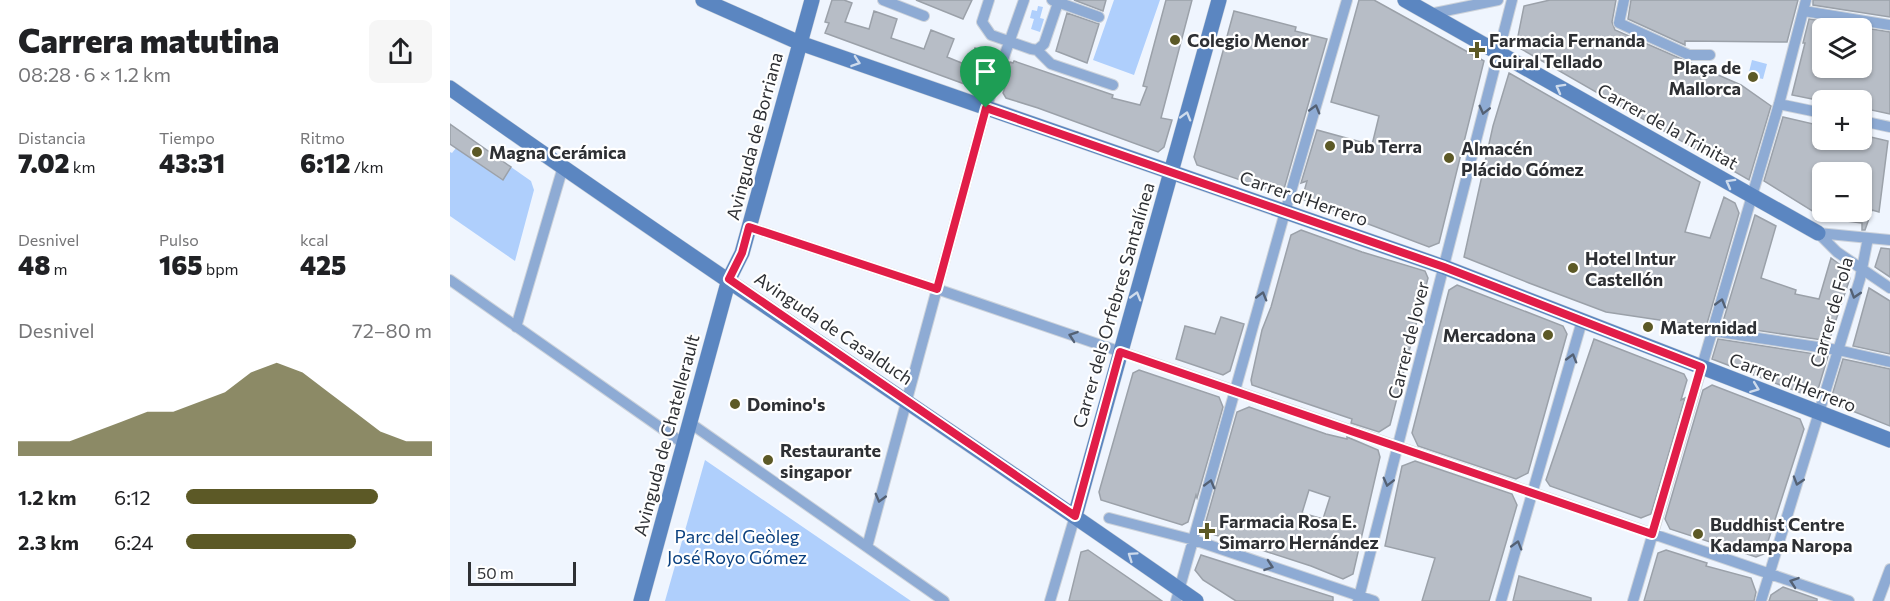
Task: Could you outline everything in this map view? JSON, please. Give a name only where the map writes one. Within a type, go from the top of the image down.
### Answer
[{"type":"street","name":"Carrer d'Herrero","points":[[703,0],[800,43],[1444,267],[1890,440]]},
{"type":"street","name":"Avinguda de Borriana","points":[[729,279],[742,253],[812,0]]},
{"type":"street","points":[[883,0],[924,16]]},
{"type":"street","points":[[989,0],[982,22],[991,35],[1037,50],[1051,64],[1113,85]]},
{"type":"street","points":[[867,547],[986,108],[1024,0]]},
{"type":"street","name":"Carrer dels Orfebres Santalínea","points":[[1075,516],[1219,0]]},
{"type":"street","points":[[1178,595],[1347,0]]},
{"type":"street","name":"Carrer de la Trinitat","points":[[1406,0],[1818,232],[1837,252],[1890,288]]},
{"type":"street","points":[[1431,15],[1498,0]]},
{"type":"street","points":[[1498,53],[1512,0]]},
{"type":"street","points":[[1624,0],[1619,23],[1689,55],[1705,54]]},
{"type":"street","points":[[1037,50],[1044,44],[1056,1],[1099,17]]},
{"type":"street","points":[[1632,601],[1779,104],[1805,6],[1890,25]]},
{"type":"street","name":"Carrer de Jover","points":[[1358,599],[1498,53]]},
{"type":"street","name":"Avinguda de Casalduch","points":[[450,88],[1075,516],[1178,595],[1196,601]]},
{"type":"street","points":[[1779,104],[1812,111]]},
{"type":"street","points":[[1872,123],[1890,127]]},
{"type":"street","points":[[516,327],[563,167]]},
{"type":"street","points":[[749,227],[937,289],[1849,601]]},
{"type":"street","name":"Carrer de la Trinitat","points":[[1818,232],[1890,240]]},
{"type":"street","name":"Carrer de Fola","points":[[1761,601],[1862,269],[1868,238]]},
{"type":"street","name":"Avinguda de Chatellerault","points":[[641,601],[729,279]]},
{"type":"street","points":[[450,280],[684,444]]},
{"type":"street","points":[[1501,601],[1582,321]]},
{"type":"street","points":[[1712,331],[1838,350],[1890,362]]},
{"type":"street","points":[[690,423],[944,601]]},
{"type":"street","points":[[1050,601],[1075,516]]},
{"type":"street","points":[[1109,518],[1194,540],[1358,599],[1374,601]]},
{"type":"street","points":[[1878,601],[1890,569]]},
{"type":"green space","points":[[1114,0],[1160,0],[1134,75],[1093,60]]},
{"type":"green space","points":[[1038,6],[1043,7],[1040,18],[1044,19],[1040,32],[1031,29],[1034,19],[1030,18],[1032,10],[1037,11]]},
{"type":"green space","points":[[1752,60],[1767,64],[1763,79],[1748,76]]},
{"type":"green space","points":[[456,148],[502,180],[511,167],[531,181],[534,190],[515,261],[450,216],[450,152],[452,153]]},
{"type":"green space","name":"Parc del Geòleg José Royo Gómez","points":[[705,460],[911,601],[665,601]]},
{"type":"building","points":[[832,0],[852,3],[845,22],[869,29],[874,11],[897,19],[891,38],[924,49],[931,30],[954,39],[947,57],[969,66],[975,48],[996,56],[988,79],[982,78],[978,89],[825,33],[829,23],[825,22]]},
{"type":"building","points":[[916,0],[972,0],[963,19]]},
{"type":"building","points":[[1074,0],[1106,0],[1103,11]]},
{"type":"building","points":[[1166,0],[1192,0],[1161,118],[1172,120],[1164,147],[1158,152],[1006,98],[1003,93],[1007,82],[1003,82],[1010,62],[1014,61],[1113,95],[1112,98],[1140,105],[1147,87],[1143,86]]},
{"type":"building","points":[[1359,0],[1374,0],[1484,61],[1439,243],[1429,247],[1302,199],[1307,181],[1301,183],[1317,130],[1372,145],[1379,116],[1331,102]]},
{"type":"building","points":[[1550,0],[1616,0],[1612,22],[1615,30],[1741,85],[1771,106],[1749,180],[1516,46],[1524,6]]},
{"type":"building","points":[[1631,0],[1798,0],[1787,42],[1685,41],[1685,45],[1628,19]]},
{"type":"building","points":[[1813,0],[1890,0],[1890,17],[1813,5]]},
{"type":"building","points":[[1234,11],[1296,27],[1295,31],[1327,39],[1284,189],[1275,192],[1197,165],[1194,157]]},
{"type":"building","points":[[1067,13],[1099,24],[1087,63],[1056,51]]},
{"type":"building","points":[[1809,19],[1812,19],[1812,78],[1872,78],[1872,29],[1890,32],[1890,114],[1872,110],[1872,90],[1812,90],[1812,99],[1792,95],[1805,43],[1803,43]]},
{"type":"building","points":[[1509,73],[1700,182],[1685,232],[1710,238],[1724,197],[1735,203],[1739,213],[1706,327],[1606,312],[1464,257],[1493,126]]},
{"type":"building","points":[[1783,117],[1812,124],[1812,150],[1872,150],[1872,137],[1888,141],[1879,212],[1872,210],[1872,162],[1812,162],[1812,211],[1764,181]]},
{"type":"building","name":"Magna Cerámica","points":[[450,124],[511,167],[503,180],[450,144]]},
{"type":"building","points":[[1755,215],[1776,226],[1761,278],[1796,290],[1795,294],[1819,299],[1831,258],[1847,270],[1850,278],[1829,341],[1722,325]]},
{"type":"building","points":[[1854,222],[1868,222],[1865,230],[1862,230],[1862,223]]},
{"type":"building","points":[[1301,230],[1425,271],[1428,278],[1390,425],[1379,432],[1351,423],[1352,419],[1252,385],[1251,380],[1262,330],[1271,307],[1291,235]]},
{"type":"building","points":[[1881,248],[1890,249],[1890,277],[1875,267]]},
{"type":"building","points":[[1457,285],[1563,326],[1567,334],[1528,473],[1516,479],[1418,446],[1412,433],[1449,290]]},
{"type":"building","points":[[1869,288],[1890,301],[1890,354],[1853,346]]},
{"type":"building","points":[[1221,317],[1244,324],[1230,371],[1223,375],[1176,359],[1185,326],[1215,334]]},
{"type":"building","points":[[1594,339],[1684,374],[1687,380],[1681,400],[1685,398],[1651,514],[1641,518],[1550,486],[1546,480]]},
{"type":"building","points":[[1718,339],[1828,356],[1816,396],[1812,397],[1712,359]]},
{"type":"building","points":[[1843,359],[1890,369],[1890,426],[1830,402]]},
{"type":"building","points":[[1139,370],[1219,397],[1223,407],[1197,498],[1196,495],[1188,522],[1182,525],[1101,500],[1099,492],[1133,373]]},
{"type":"building","points":[[1712,385],[1800,419],[1804,429],[1764,554],[1756,557],[1670,529],[1665,519],[1703,390]]},
{"type":"building","points":[[1249,407],[1326,434],[1347,439],[1347,437],[1378,450],[1380,457],[1353,574],[1343,579],[1311,566],[1212,534],[1206,521],[1237,412]],"holes":[[[1309,490],[1330,497],[1323,519],[1302,513]]]},
{"type":"building","points":[[1415,461],[1512,494],[1517,505],[1489,601],[1422,601],[1435,558],[1385,546],[1402,466]]},
{"type":"building","points":[[1088,550],[1162,601],[1069,601],[1081,552]]},
{"type":"building","points":[[1666,550],[1707,563],[1706,566],[1751,578],[1756,592],[1754,601],[1644,601],[1658,553]]},
{"type":"building","points":[[1201,555],[1333,597],[1333,601],[1236,601],[1203,580],[1195,570]]},
{"type":"building","points":[[1519,576],[1591,598],[1591,601],[1513,601]]},
{"type":"building","points":[[1783,587],[1817,599],[1817,601],[1769,601],[1771,595]]},
{"type":"place","name":"Colegio Menor","points":[[1175,40]]},
{"type":"place","name":"Farmacia Fernanda Guiral Tellado","points":[[1477,50]]},
{"type":"place","name":"Plaça de Mallorca","points":[[1753,77]]},
{"type":"place","name":"Pub Terra","points":[[1330,146]]},
{"type":"place","name":"Magna Cerámica","points":[[477,152]]},
{"type":"place","name":"Almacén Plácido Gómez","points":[[1449,158]]},
{"type":"place","name":"Hotel Intur Castellón","points":[[1573,268]]},
{"type":"place","name":"Maternidad","points":[[1648,327]]},
{"type":"place","name":"Mercadona","points":[[1548,335]]},
{"type":"place","name":"Domino's","points":[[735,404]]},
{"type":"place","name":"Restaurante singapor","points":[[768,460]]},
{"type":"place","name":"Farmacia Rosa E. Simarro Hernández","points":[[1207,531]]},
{"type":"place","name":"Buddhist Centre Kadampa Naropa","points":[[1698,534]]},
{"type":"route","points":[[986,108],[1444,267],[1701,367],[1652,534],[1120,352],[1075,516],[729,279],[742,253],[749,227],[937,289],[986,108]]}]
